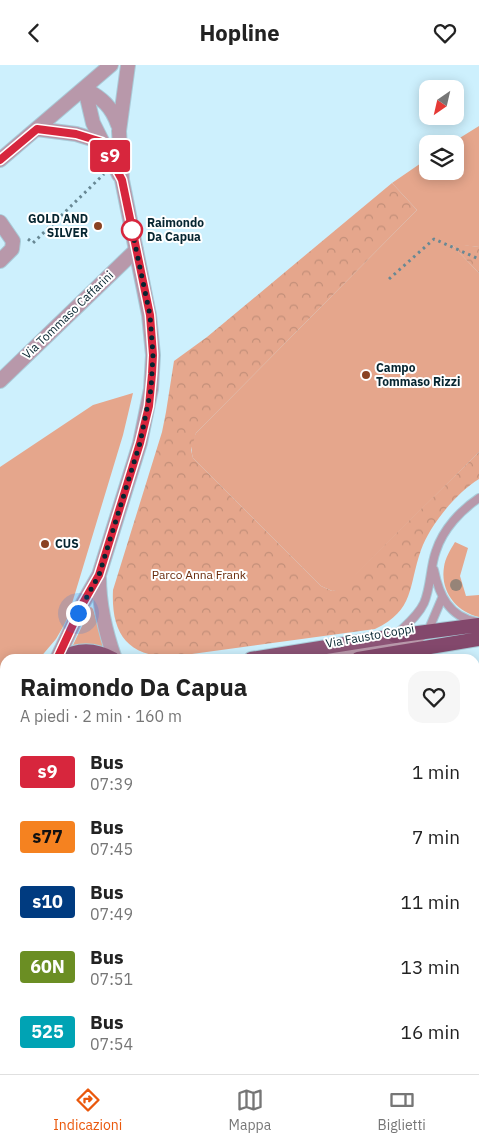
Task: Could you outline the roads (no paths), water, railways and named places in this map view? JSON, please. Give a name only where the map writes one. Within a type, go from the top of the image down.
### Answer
[{"type":"highway","points":[[394,636],[479,623]]},
{"type":"highway","points":[[388,654],[479,639]]},
{"type":"main road","points":[[282,654],[394,636]]},
{"type":"main road","points":[[68,654],[85,651],[104,654]]},
{"type":"street","points":[[0,159],[111,65]]},
{"type":"street","points":[[61,654],[83,603],[99,575],[140,443],[151,389],[153,355],[151,330],[122,180],[119,131],[128,65]]},
{"type":"street","points":[[84,89],[98,96],[108,105],[114,115],[119,131]]},
{"type":"street","points":[[84,89],[90,115],[122,180]]},
{"type":"street","points":[[37,129],[76,134],[102,142]]},
{"type":"street","points":[[0,222],[14,241],[12,249],[0,261]]},
{"type":"street","name":"Via Tommaso Caffarini","points":[[0,381],[136,250]]},
{"type":"street","points":[[99,575],[101,611],[113,654]]},
{"type":"lane","name":"Via Fausto Coppi","points":[[394,636],[422,607],[436,551],[446,531],[463,510],[479,497]]},
{"type":"lane","points":[[433,565],[442,598],[448,607],[459,615],[479,623]]},
{"type":"lane","name":"Via Fausto Coppi","points":[[337,654],[415,641],[422,638],[428,631],[442,598]]},
{"type":"place","name":"GOLD AND SILVER","points":[[98,226]]},
{"type":"place","name":"Raimondo Da Capua","points":[[132,230]]},
{"type":"place","name":"Campo Tommaso Rizzi","points":[[366,375]]},
{"type":"place","name":"CUS","points":[[45,544]]},
{"type":"park label","name":"Parco Anna Frank","points":[[199,575]]}]
